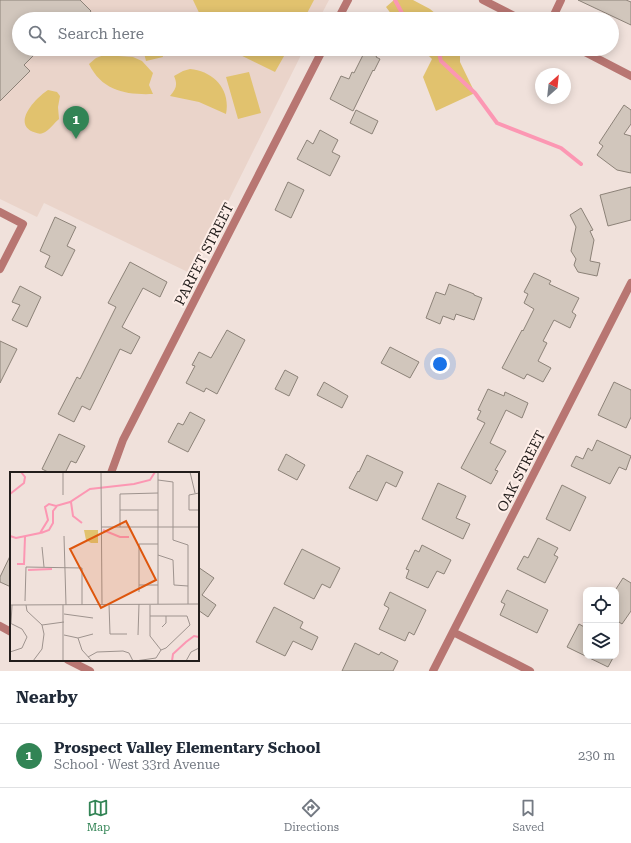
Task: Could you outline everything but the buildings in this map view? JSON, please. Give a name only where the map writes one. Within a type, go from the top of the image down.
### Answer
[{"type":"street","points":[[342,12],[348,0]]},
{"type":"street","points":[[483,0],[506,12]]},
{"type":"street","points":[[555,12],[561,0]]},
{"type":"street","name":"PARFET STREET","points":[[111,472],[123,440],[319,56]]},
{"type":"street","points":[[592,56],[631,76]]},
{"type":"street","points":[[0,212],[23,224],[0,268]]},
{"type":"street","name":"OAK STREET","points":[[433,671],[631,283]]},
{"type":"street","points":[[0,626],[10,631]]},
{"type":"street","points":[[453,632],[530,671]]},
{"type":"street","points":[[70,661],[90,671]]},
{"type":"shaded area","points":[[0,0],[329,0],[323,12],[12,12],[12,56],[301,56],[192,274],[44,203],[37,217],[0,199]]},
{"type":"shaded area","points":[[193,0],[314,0],[308,12],[199,12]]},
{"type":"shaded area","points":[[394,0],[413,0],[434,12],[390,12],[386,7]]},
{"type":"shaded area","points":[[101,56],[118,56],[133,57],[142,61],[153,73],[149,85],[153,94],[133,94],[116,90],[108,86],[94,73],[89,64],[96,58]]},
{"type":"shaded area","points":[[145,56],[163,56],[163,57],[146,61]]},
{"type":"shaded area","points":[[242,56],[284,56],[275,72]]},
{"type":"shaded area","points":[[429,56],[460,56],[460,62],[475,93],[436,111],[423,77],[432,59]]},
{"type":"shaded area","points":[[190,69],[206,73],[223,89],[227,105],[226,114],[199,102],[170,96],[176,87],[174,76]]},
{"type":"shaded area","points":[[249,72],[261,113],[238,119],[226,77]]},
{"type":"shaded area","points":[[48,90],[57,92],[60,96],[58,107],[59,119],[49,129],[41,134],[31,131],[26,127],[25,121],[26,115],[33,103]]},
{"type":"waterway","points":[[395,0],[401,12]]},
{"type":"waterway","points":[[440,56],[441,61],[475,93],[497,123],[561,148],[581,164]]},
{"type":"place","name":"Prospect Valley Elementary School","points":[[76,139]]}]
